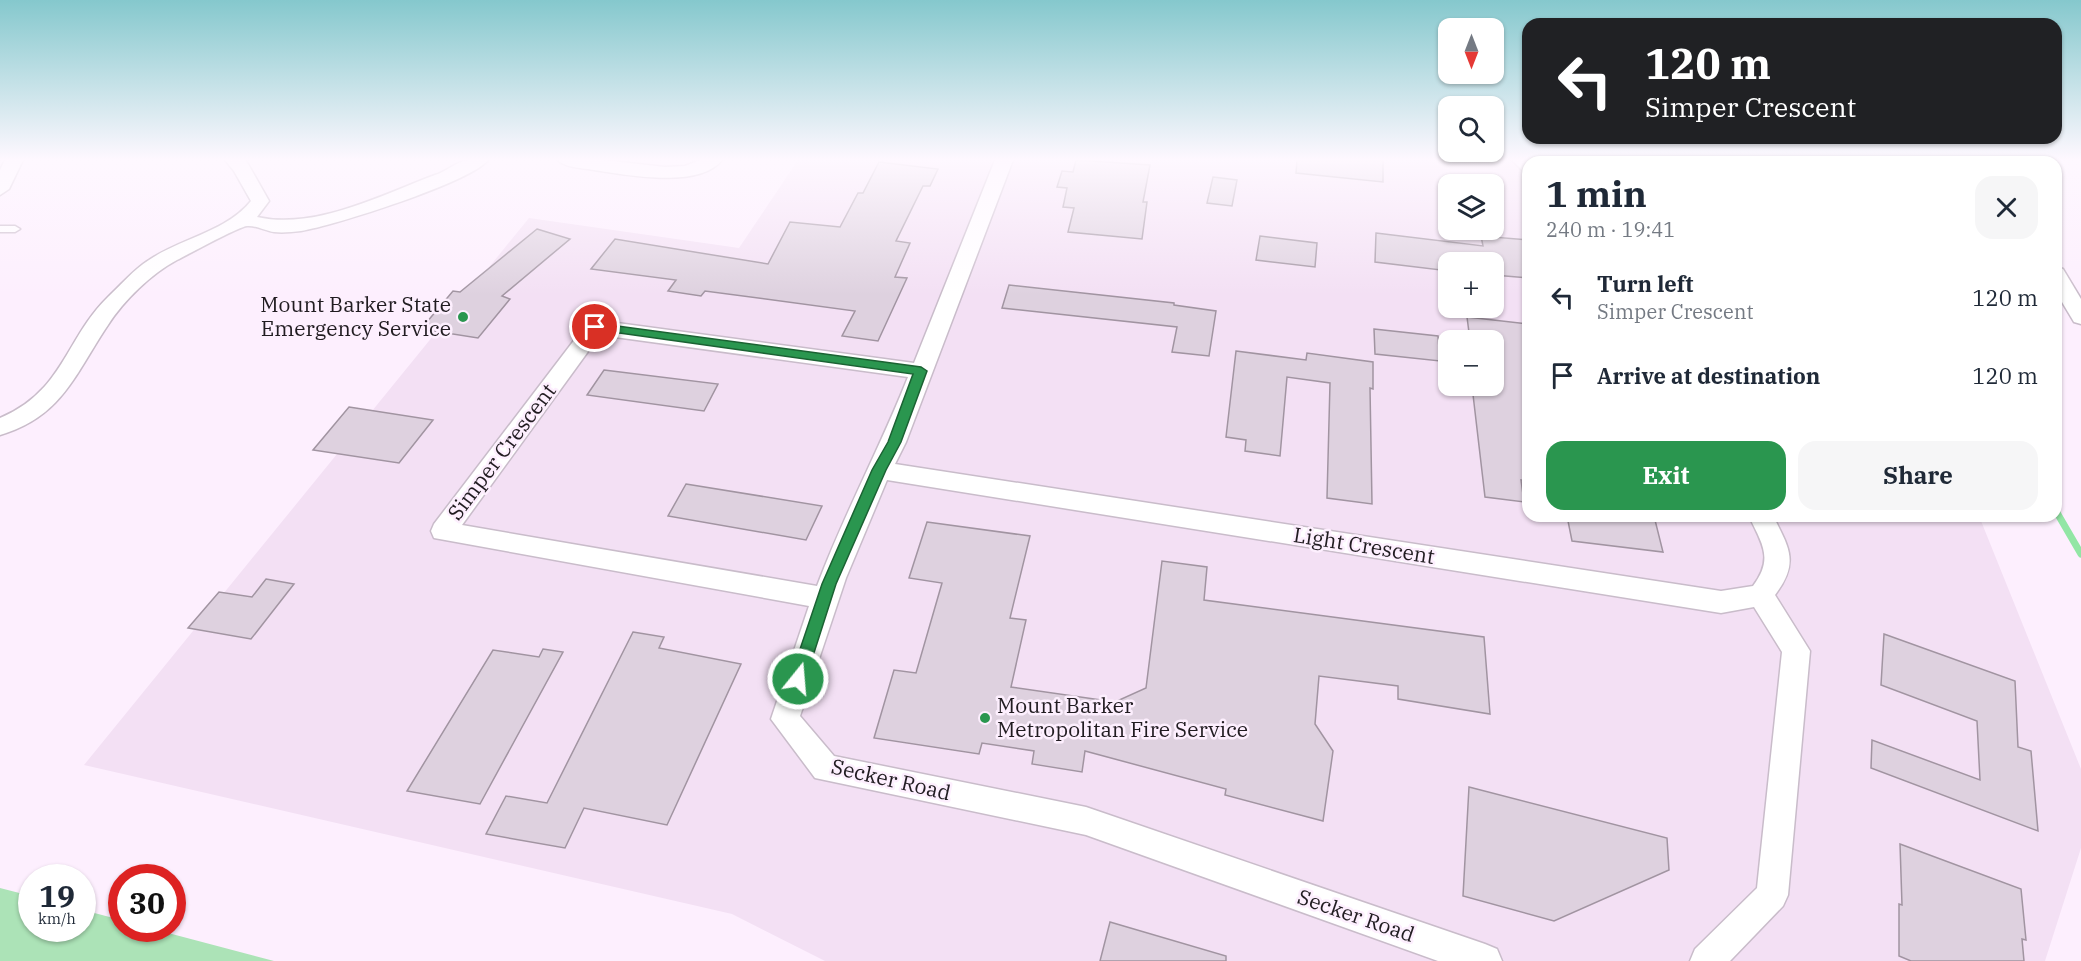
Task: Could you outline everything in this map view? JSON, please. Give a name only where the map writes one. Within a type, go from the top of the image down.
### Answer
[{"type":"street","points":[[0,427],[19,419],[45,402],[64,380],[99,320],[154,265],[245,220],[257,205]]},
{"type":"street","points":[[245,220],[276,227],[311,222],[372,205]]},
{"type":"street","name":"Secker Road","points":[[986,205],[894,442],[879,470],[823,598],[785,719],[825,768],[1086,821],[1485,961]]},
{"type":"street","points":[[2062,284],[2081,317]]},
{"type":"street","name":"Simper Crescent","points":[[823,598],[443,531],[595,327],[921,371]]},
{"type":"street","name":"Light Crescent","points":[[879,470],[1721,602],[1761,595]]},
{"type":"street","points":[[1707,961],[1772,895],[1796,651],[1761,595],[1777,575],[1778,552],[1764,522]]},
{"type":"lane","points":[[0,229],[15,229]]},
{"type":"shaded area","points":[[768,205],[1438,205],[1438,240],[1504,240],[1504,205],[1522,205],[1522,522],[1981,522],[2081,769],[2081,848],[2045,961],[825,961],[732,914],[84,765],[529,218],[739,248]]},
{"type":"green space","points":[[0,888],[18,893],[18,942],[96,942],[96,913],[108,917],[108,942],[186,942],[186,938],[274,961],[0,961]]},
{"type":"building","points":[[852,205],[914,205],[896,241],[910,243],[895,277],[907,278],[878,341],[842,336],[855,311],[705,291],[701,296],[668,291],[676,280],[591,269],[615,239],[768,264],[790,222],[840,227]]},
{"type":"building","points":[[1063,205],[1147,205],[1142,239],[1068,232],[1074,208],[1063,207]]},
{"type":"building","points":[[537,229],[570,239],[502,296],[510,299],[478,338],[421,329],[453,291],[460,292]]},
{"type":"building","points":[[1376,233],[1483,246],[1482,240],[1522,239],[1522,277],[1504,276],[1504,252],[1438,252],[1438,270],[1375,262]]},
{"type":"building","points":[[1260,236],[1317,243],[1315,267],[1256,260]]},
{"type":"building","points":[[1009,285],[1174,303],[1174,305],[1216,311],[1209,356],[1172,352],[1177,327],[1002,308]]},
{"type":"building","points":[[1467,318],[1522,323],[1522,502],[1485,497],[1473,396],[1504,396],[1504,330],[1469,330]]},
{"type":"building","points":[[1374,329],[1438,336],[1438,361],[1375,354]]},
{"type":"building","points":[[1236,351],[1306,360],[1307,353],[1373,362],[1373,389],[1370,388],[1372,504],[1327,498],[1330,383],[1287,377],[1280,456],[1245,451],[1246,440],[1226,437]]},
{"type":"building","points":[[604,370],[718,384],[704,411],[587,395]]},
{"type":"building","points":[[349,407],[433,420],[399,463],[313,450]]},
{"type":"building","points":[[686,484],[822,506],[806,540],[668,516]]},
{"type":"building","points":[[927,522],[1030,536],[1010,618],[1026,620],[1011,687],[1115,702],[1146,688],[1162,561],[1207,567],[1204,600],[1484,637],[1490,714],[1398,699],[1398,686],[1319,676],[1315,724],[1333,751],[1323,821],[1225,795],[1226,789],[1085,751],[1082,772],[1032,764],[1034,751],[982,743],[979,754],[874,738],[894,670],[916,673],[942,583],[909,578]]},
{"type":"building","points":[[1568,522],[1656,522],[1663,552],[1572,541]]},
{"type":"building","points":[[266,579],[294,584],[251,639],[188,628],[219,592],[252,597]]},
{"type":"building","points":[[633,632],[664,637],[659,648],[741,664],[667,825],[584,808],[565,848],[486,834],[506,796],[547,803]]},
{"type":"building","points":[[1884,634],[2015,681],[2018,747],[2031,751],[2038,831],[1871,768],[1872,740],[1980,780],[1977,721],[1881,685]]},
{"type":"building","points":[[543,649],[563,652],[480,804],[407,791],[493,650],[539,657]]},
{"type":"building","points":[[1469,787],[1667,838],[1669,870],[1554,921],[1463,896]]},
{"type":"building","points":[[1900,844],[2021,889],[2026,940],[2022,939],[2024,961],[1911,961],[1899,956],[1899,904],[1902,905]]},
{"type":"building","points":[[1110,922],[1226,956],[1226,961],[1100,961]]},
{"type":"waterway","points":[[2062,521],[2081,554]]},
{"type":"place","name":"Mount Barker State Emergency Service","points":[[463,317]]},
{"type":"place","name":"Mount Barker Metropolitan Fire Service","points":[[985,718]]},
{"type":"route","points":[[595,327],[921,371],[894,442],[879,470],[823,598],[798,679]]}]
